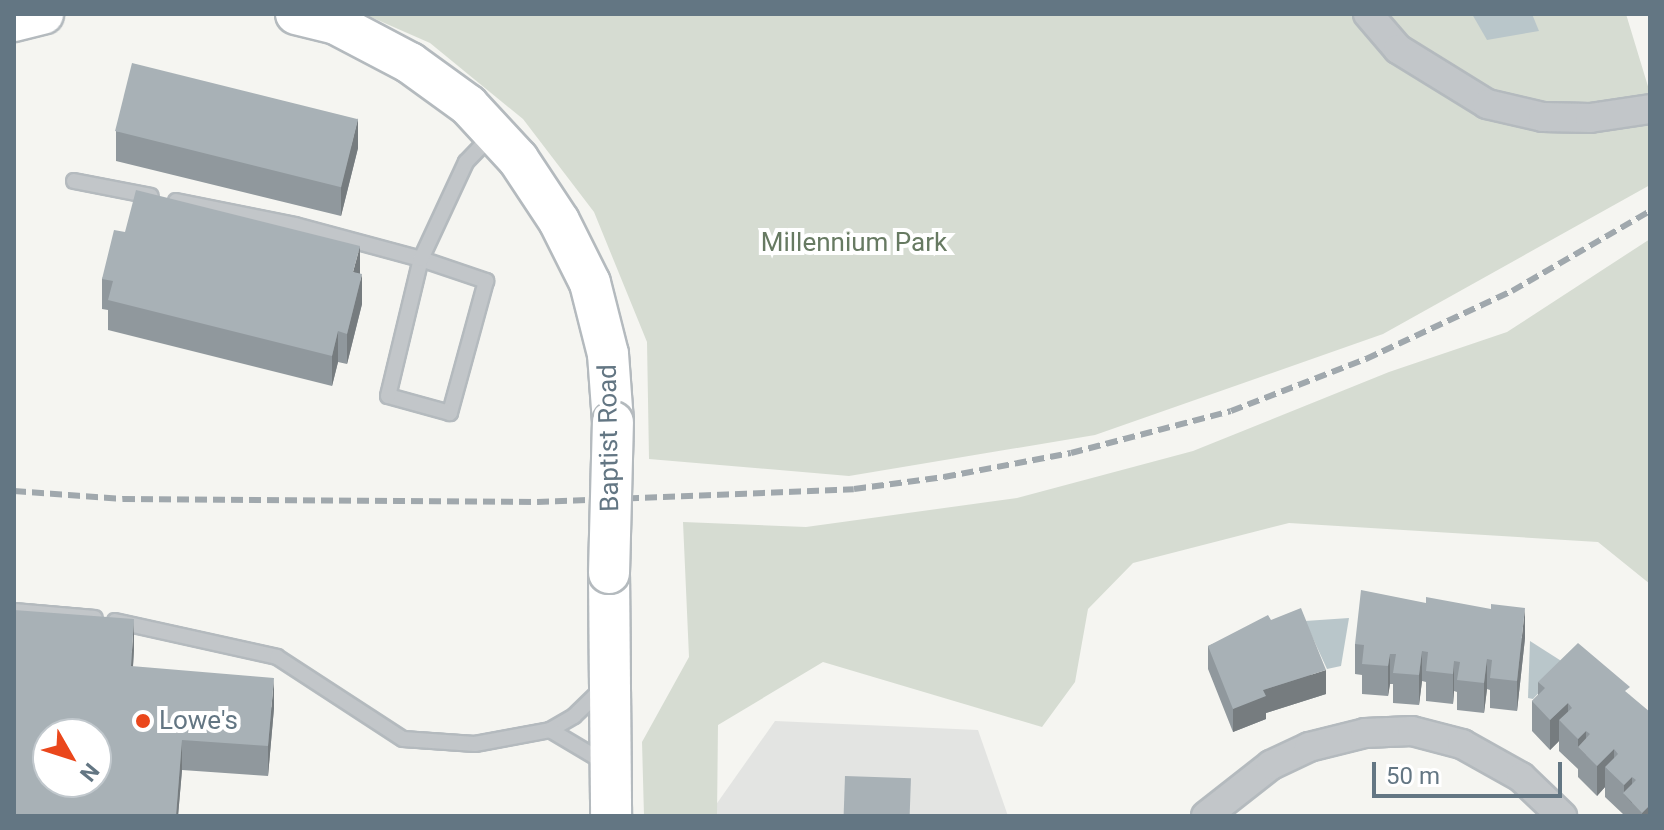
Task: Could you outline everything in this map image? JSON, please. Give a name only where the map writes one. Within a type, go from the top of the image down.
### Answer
[{"type":"main road","points":[[14,21],[43,14]]},
{"type":"main road","name":"Baptist Road","points":[[296,14],[336,24],[410,63],[495,132],[559,221],[590,283],[608,354],[613,422],[609,573],[611,816]]},
{"type":"street","points":[[1368,14],[1398,49],[1487,104],[1543,117],[1574,118],[1650,109]]},
{"type":"street","points":[[1206,816],[1271,765],[1309,747],[1365,733],[1412,731],[1474,750],[1521,777],[1562,816]]},
{"type":"lane","points":[[74,181],[295,225],[421,259],[486,281],[450,413],[388,396],[421,259],[466,162],[495,132]]},
{"type":"lane","points":[[14,611],[69,613],[277,657],[403,739],[475,744],[550,730],[574,716],[611,680]]},
{"type":"lane","points":[[550,730],[612,768]]},
{"type":"shaded area","points":[[1472,14],[1532,14],[1539,31],[1487,40]]},
{"type":"shaded area","points":[[1349,618],[1341,666],[1327,669],[1305,621]]},
{"type":"shaded area","points":[[1530,641],[1566,664],[1533,699],[1528,698]]},
{"type":"shaded area","points":[[775,721],[978,730],[1008,816],[708,816]]},
{"type":"green space","name":"Millennium Park","points":[[364,14],[1626,14],[1650,93],[1650,185],[1383,334],[1095,435],[849,476],[649,459],[647,342],[594,212],[523,119],[430,43]]},
{"type":"green space","points":[[1650,239],[1650,584],[1598,542],[1289,523],[1133,563],[1088,609],[1075,682],[1042,727],[823,662],[718,725],[717,816],[644,816],[642,742],[689,657],[683,522],[806,527],[1017,498],[1193,451],[1389,372],[1507,332]]},
{"type":"building","points":[[132,63],[358,119],[341,187],[115,131]]},
{"type":"building","points":[[136,190],[360,246],[353,272],[362,274],[347,334],[338,331],[332,356],[108,300],[113,281],[102,279],[114,230],[125,232]]},
{"type":"building","points":[[1361,590],[1426,603],[1426,597],[1491,609],[1491,604],[1525,608],[1517,681],[1490,678],[1492,660],[1487,659],[1484,683],[1457,680],[1460,662],[1454,661],[1453,674],[1426,671],[1428,652],[1422,651],[1419,675],[1393,673],[1396,654],[1390,654],[1388,666],[1362,664],[1364,645],[1355,644]]},
{"type":"building","points":[[1301,608],[1326,670],[1263,690],[1266,696],[1233,709],[1208,646],[1268,615],[1271,620]]},
{"type":"building","name":"Lowe's","points":[[14,610],[134,619],[131,666],[274,678],[268,746],[182,740],[176,816],[14,816]]},
{"type":"building","points":[[1578,643],[1630,687],[1625,691],[1650,712],[1650,805],[1642,813],[1623,793],[1636,780],[1632,777],[1624,785],[1605,767],[1618,754],[1614,749],[1597,766],[1578,747],[1590,734],[1586,731],[1578,739],[1559,720],[1572,708],[1568,703],[1550,720],[1532,701],[1545,688],[1538,682]]},
{"type":"building","points":[[845,776],[911,778],[910,816],[844,816]]},
{"type":"railway","points":[[14,491],[123,499],[537,502],[854,489],[944,477],[1071,453],[1231,411],[1366,359],[1512,291],[1650,211]]},
{"type":"place","name":"Lowe's","points":[[143,721]]}]
